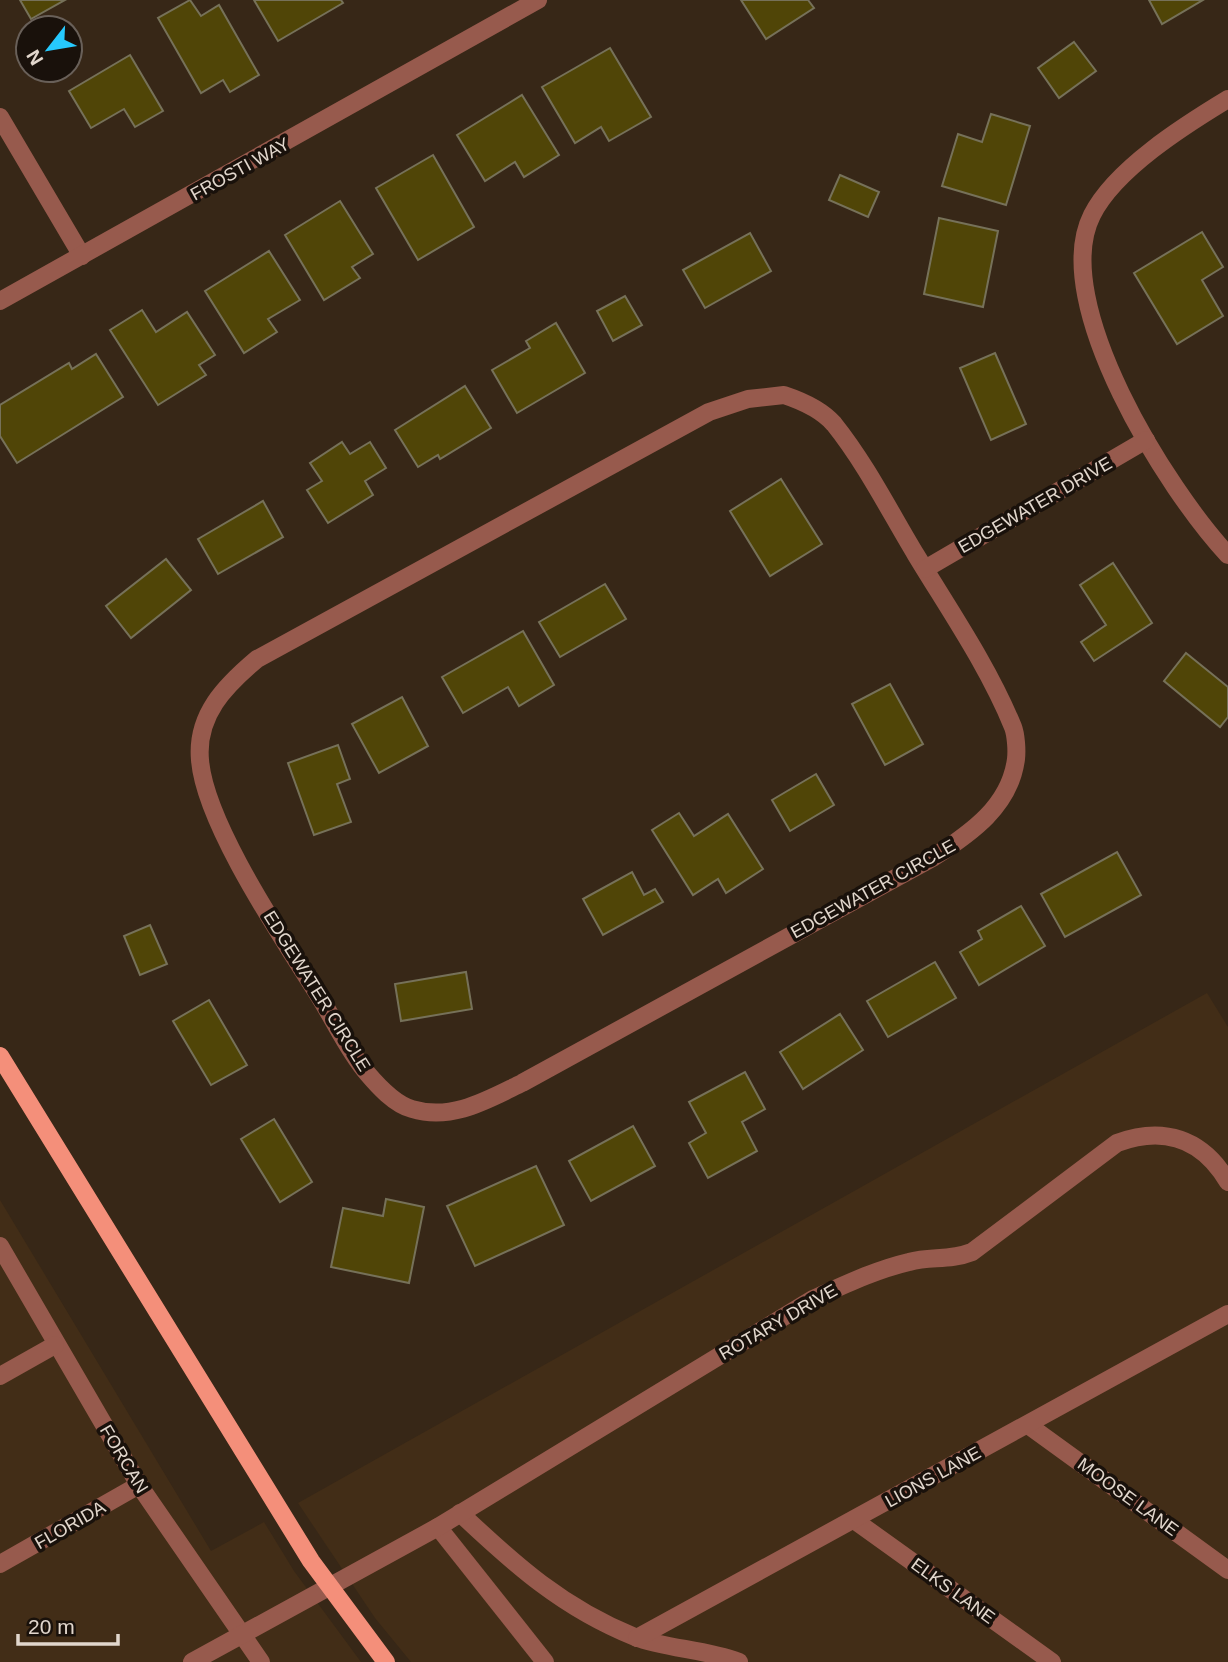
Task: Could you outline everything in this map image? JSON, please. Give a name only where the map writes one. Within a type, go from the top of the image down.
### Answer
[{"type":"main road","points":[[0,1056],[329,1587],[386,1662]]},
{"type":"street","name":"FROSTI WAY","points":[[0,301],[538,0]]},
{"type":"street","points":[[1228,99],[1151,151],[1107,194],[1093,213],[1084,233],[1082,271],[1088,316],[1105,359],[1146,440],[1203,526],[1228,555]]},
{"type":"street","points":[[0,117],[82,256]]},
{"type":"street","name":"EDGEWATER CIRCLE","points":[[784,395],[806,403],[832,422],[925,569],[990,678],[1014,730],[1016,757],[1009,786],[996,806],[969,834],[934,858],[522,1083],[466,1110],[438,1113],[410,1109],[390,1096],[366,1071],[282,938],[226,838],[206,793],[200,760],[205,724],[212,705],[229,683],[257,659],[709,412],[748,399],[784,395]]},
{"type":"street","name":"EDGEWATER DRIVE","points":[[925,569],[1146,440]]},
{"type":"street","name":"ROTARY DRIVE","points":[[192,1662],[438,1527],[813,1299],[878,1270],[913,1261],[953,1259],[972,1252],[1117,1143],[1141,1134],[1167,1135],[1192,1145],[1209,1157],[1228,1182]]},
{"type":"street","name":"FORCAN","points":[[0,1246],[55,1345],[139,1485],[261,1662]]},
{"type":"street","name":"LIONS LANE","points":[[637,1638],[1228,1314]]},
{"type":"street","points":[[0,1376],[55,1345]]},
{"type":"street","name":"MOOSE LANE","points":[[1028,1425],[1228,1570]]},
{"type":"street","name":"FLORIDA","points":[[0,1564],[139,1485]]},
{"type":"street","points":[[460,1513],[515,1565],[564,1603],[637,1638],[712,1652],[739,1662]]},
{"type":"street","name":"ELKS LANE","points":[[853,1520],[1052,1662]]},
{"type":"street","points":[[438,1527],[545,1662]]},
{"type":"shaded area","points":[[1207,993],[1228,1027],[1228,1662],[411,1662],[375,1618],[298,1503]]},
{"type":"shaded area","points":[[0,1200],[211,1551],[264,1522],[294,1571],[361,1662],[0,1662]]},
{"type":"building","points":[[20,0],[65,0],[40,14],[28,14]]},
{"type":"building","points":[[190,0],[201,16],[219,5],[259,75],[230,92],[223,80],[201,93],[158,18]]},
{"type":"building","points":[[254,0],[341,0],[343,3],[278,41]]},
{"type":"building","points":[[741,0],[808,0],[814,8],[766,39]]},
{"type":"building","points":[[1149,0],[1203,0],[1162,24]]},
{"type":"building","points":[[1074,42],[1096,71],[1059,98],[1038,68]]},
{"type":"building","points":[[610,48],[651,117],[609,141],[601,127],[575,143],[542,87]]},
{"type":"building","points":[[130,55],[163,111],[135,127],[124,109],[91,128],[69,91]]},
{"type":"building","points":[[522,95],[559,155],[524,177],[515,162],[485,181],[457,135]]},
{"type":"building","points":[[991,114],[1030,126],[1006,205],[942,186],[958,134],[982,142]]},
{"type":"building","points":[[433,155],[474,227],[418,260],[376,188]]},
{"type":"building","points":[[840,175],[879,192],[868,217],[829,200]]},
{"type":"building","points":[[340,201],[373,254],[352,267],[360,278],[324,300],[285,235]]},
{"type":"building","points":[[939,218],[998,231],[983,307],[924,294]]},
{"type":"building","points":[[1202,232],[1223,267],[1202,280],[1223,316],[1177,344],[1134,273]]},
{"type":"building","points":[[750,233],[771,271],[705,308],[683,270]]},
{"type":"building","points":[[269,251],[300,300],[268,319],[277,332],[244,353],[205,291]]},
{"type":"building","points":[[625,296],[642,325],[613,341],[597,311]]},
{"type":"building","points":[[142,310],[156,332],[187,312],[215,355],[199,365],[206,375],[158,405],[110,330]]},
{"type":"building","points":[[556,323],[585,373],[517,413],[492,370],[530,348],[526,341]]},
{"type":"building","points":[[995,353],[1026,424],[991,440],[960,368]]},
{"type":"building","points":[[96,354],[123,397],[17,463],[0,436],[0,405],[69,363],[72,369]]},
{"type":"building","points":[[465,386],[491,428],[440,459],[438,455],[418,467],[395,430]]},
{"type":"building","points":[[342,442],[350,454],[370,442],[386,468],[365,481],[373,495],[328,523],[307,490],[322,481],[310,463]]},
{"type":"building","points":[[781,479],[822,544],[770,576],[730,511]]},
{"type":"building","points":[[263,501],[283,537],[218,574],[198,539]]},
{"type":"building","points":[[166,559],[191,590],[131,638],[106,606]]},
{"type":"building","points":[[1113,563],[1152,623],[1094,661],[1081,642],[1106,625],[1080,585]]},
{"type":"building","points":[[605,584],[626,619],[560,657],[539,622]]},
{"type":"building","points":[[523,631],[554,685],[519,706],[508,687],[463,713],[442,677]]},
{"type":"building","points":[[1186,653],[1228,687],[1228,717],[1220,727],[1164,681]]},
{"type":"building","points":[[890,684],[923,744],[885,765],[852,704]]},
{"type":"building","points":[[402,697],[428,746],[379,773],[352,724]]},
{"type":"building","points":[[338,745],[350,779],[337,784],[351,822],[314,835],[288,763]]},
{"type":"building","points":[[816,774],[834,805],[790,831],[772,800]]},
{"type":"building","points":[[679,813],[694,836],[728,814],[763,869],[726,893],[718,879],[693,895],[652,830]]},
{"type":"building","points":[[1117,852],[1141,895],[1065,937],[1041,894]]},
{"type":"building","points":[[632,872],[644,895],[655,889],[663,902],[603,935],[583,899]]},
{"type":"building","points":[[1021,906],[1045,946],[979,985],[960,952],[982,939],[978,931]]},
{"type":"building","points":[[150,925],[167,964],[140,975],[124,936]]},
{"type":"building","points":[[935,962],[956,998],[888,1037],[867,1001]]},
{"type":"building","points":[[466,972],[472,1009],[401,1021],[395,984]]},
{"type":"building","points":[[209,1000],[247,1065],[211,1085],[173,1021]]},
{"type":"building","points":[[840,1014],[863,1050],[803,1089],[780,1052]]},
{"type":"building","points":[[745,1072],[765,1109],[742,1122],[757,1151],[708,1178],[689,1143],[706,1133],[689,1102]]},
{"type":"building","points":[[274,1119],[312,1182],[280,1202],[241,1139]]},
{"type":"building","points":[[633,1126],[655,1166],[591,1201],[569,1161]]},
{"type":"building","points":[[536,1166],[564,1225],[475,1266],[447,1206]]},
{"type":"building","points":[[386,1199],[424,1207],[409,1283],[331,1267],[343,1208],[383,1216]]}]
